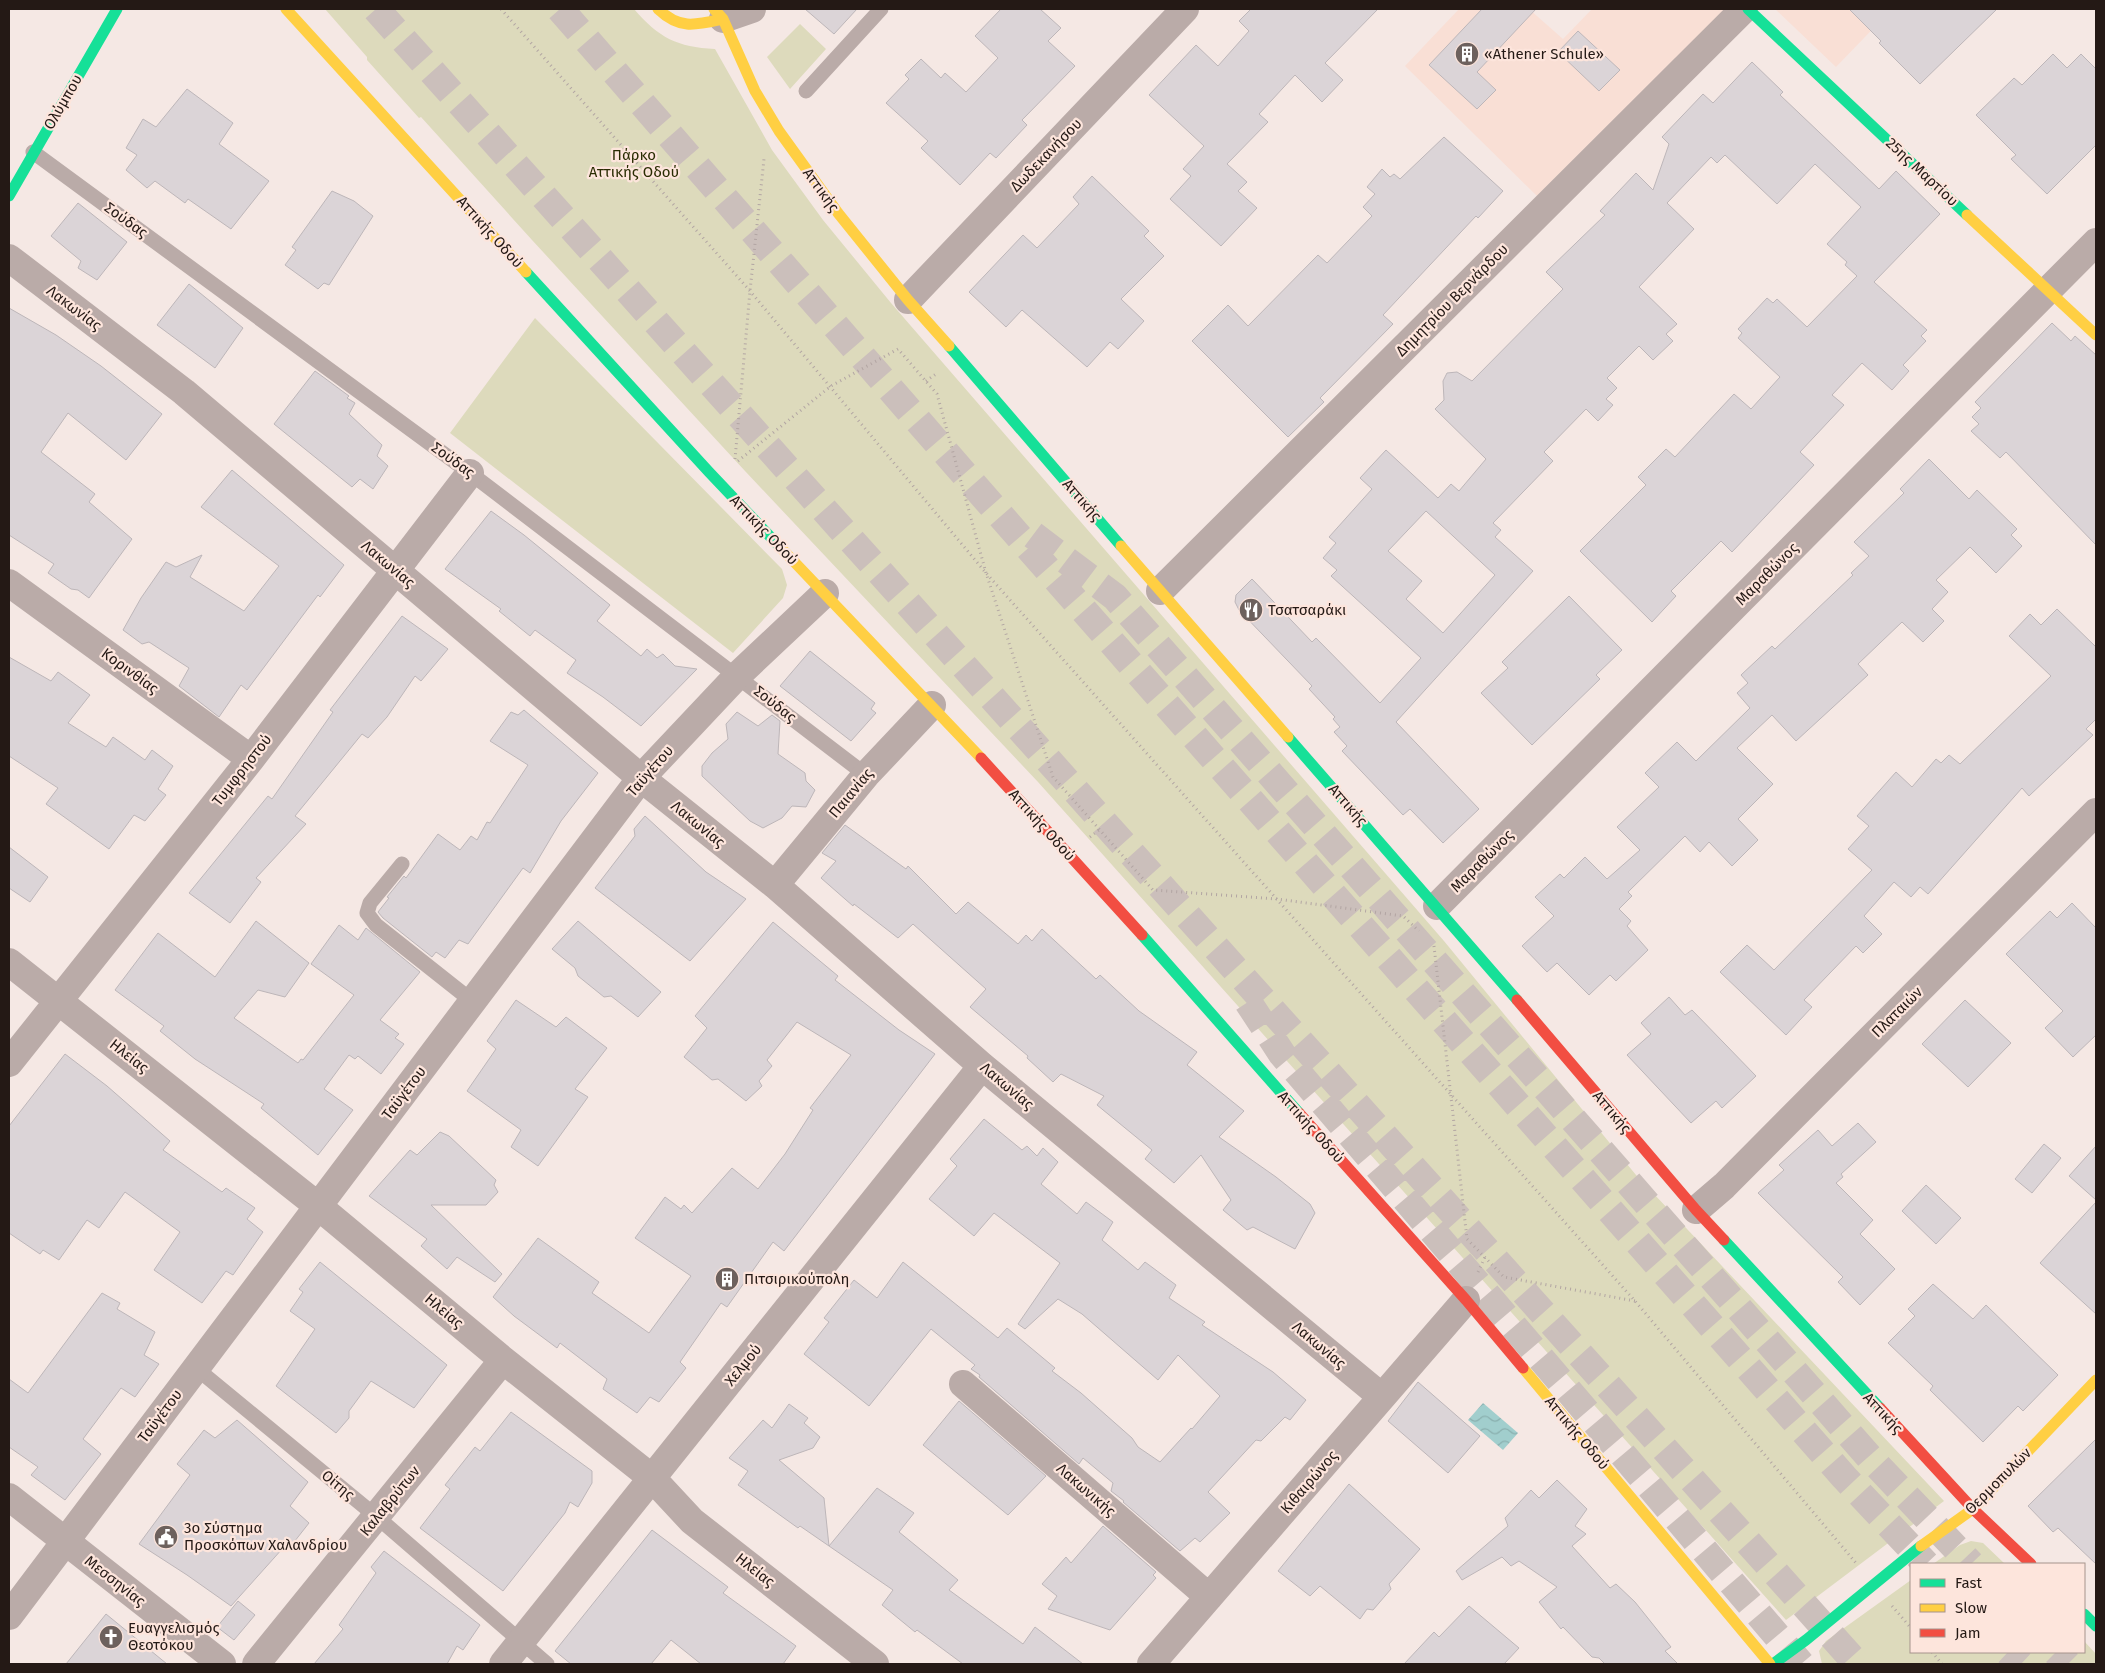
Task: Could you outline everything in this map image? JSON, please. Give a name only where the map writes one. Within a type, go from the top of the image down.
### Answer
[{"type":"main road","name":"Ολύμπου","points":[[9,196],[117,9]]},
{"type":"main road","name":"Αττικής Οδού","points":[[286,9],[712,476],[932,705],[1082,869],[1466,1300],[1772,1664]]},
{"type":"main road","points":[[658,9],[666,18],[679,24],[692,26],[718,14]]},
{"type":"main road","name":"25ης Μαρτίου","points":[[1748,9],[2096,335]]},
{"type":"main road","name":"Αττικής","points":[[718,14],[768,114],[838,213],[908,300],[1160,592],[1438,906],[1696,1210],[1973,1509],[2030,1563]]},
{"type":"main road","name":"Θερμοπυλών","points":[[1772,1664],[1930,1539],[1973,1509],[2096,1380]]},
{"type":"main road","points":[[2085,1615],[2096,1626]]},
{"type":"street","points":[[718,14],[752,9]]},
{"type":"street","name":"Δωδεκανήσου","points":[[908,300],[1184,9]]},
{"type":"street","name":"Δημητρίου Βερνάρδου","points":[[1160,592],[1744,9]]},
{"type":"street","name":"Μαραθώνος","points":[[1438,906],[2096,242]]},
{"type":"street","name":"Λακωνίας","points":[[9,258],[184,392],[641,778],[775,885],[982,1066],[1382,1398]]},
{"type":"street","name":"Τυμφρηστού","points":[[9,1063],[251,759],[470,473]]},
{"type":"street","name":"Κορινθίας","points":[[9,583],[251,759]]},
{"type":"street","name":"Ταϋγέτου","points":[[9,1616],[641,778],[738,675],[825,593]]},
{"type":"street","name":"Παιανίας","points":[[775,885],[866,774],[932,705]]},
{"type":"street","name":"Πλαταιών","points":[[1696,1210],[1724,1186],[2096,812]]},
{"type":"street","name":"Ηλείας","points":[[9,962],[318,1206],[504,1360],[652,1478],[692,1521],[875,1664]]},
{"type":"street","name":"Χελμού","points":[[503,1664],[982,1066]]},
{"type":"street","name":"Κιθαιρώνος","points":[[1151,1664],[1466,1300]]},
{"type":"street","name":"Καλαβρύτων","points":[[256,1664],[504,1360]]},
{"type":"street","name":"Λακωνικής","points":[[963,1384],[1209,1597]]},
{"type":"street","name":"Μεσσηνίας","points":[[9,1497],[222,1664]]},
{"type":"lane","points":[[806,92],[881,9]]},
{"type":"lane","name":"Σούδας","points":[[33,152],[470,473],[866,774]]},
{"type":"lane","points":[[402,864],[370,902],[367,913],[376,925],[472,1001]]},
{"type":"lane","name":"Οίτης","points":[[196,1368],[377,1517],[546,1664]]},
{"type":"path","points":[[502,9],[750,291],[986,572],[1634,1301],[1874,1584]]},
{"type":"path","points":[[768,114],[734,464],[831,386],[898,349],[937,394],[986,572],[1053,777],[1153,890],[1277,899],[1403,916],[1422,935]]},
{"type":"path","points":[[1428,940],[1434,945],[1467,1239],[1504,1277],[1634,1301]]},
{"type":"path","points":[[1933,1653],[1942,1664]]},
{"type":"shaded area","points":[[1459,9],[1529,9],[1563,39],[1592,9],[1724,10],[1537,196],[1405,66]]},
{"type":"shaded area","points":[[1775,9],[1892,9],[1836,67]]},
{"type":"green space","name":"Πάρκο Αττικής Οδού","points":[[325,9],[634,9],[652,27],[670,39],[690,46],[715,49],[772,150],[823,220],[891,303],[1444,941],[1636,1175],[1944,1501],[1786,1620],[1038,782],[745,471],[421,117],[419,118],[367,60],[367,57]]},
{"type":"green space","points":[[800,24],[826,49],[790,89],[767,57]]},
{"type":"green space","points":[[535,318],[782,569],[787,585],[783,598],[733,653],[450,433]]},
{"type":"green space","points":[[1971,1541],[1983,1543],[2004,1563],[1934,1563],[1960,1545]]},
{"type":"green space","points":[[1910,1581],[1910,1653],[2085,1653],[2085,1642],[2096,1654],[2096,1664],[1822,1664],[1819,1651],[1826,1641]]},
{"type":"water","points":[[1483,1403],[1518,1433],[1503,1450],[1468,1420]]},
{"type":"building","points":[[805,9],[857,9],[834,34]]},
{"type":"building","points":[[1001,9],[1040,9],[1061,28],[1048,41],[1075,66],[1022,120],[1027,125],[996,158],[990,153],[960,185],[921,148],[928,141],[886,103],[909,79],[905,75],[921,59],[941,78],[945,73],[966,92],[998,58],[975,36]]},
{"type":"building","points":[[1251,9],[1378,9],[1325,63],[1343,80],[1322,102],[1295,75],[1259,114],[1268,122],[1227,164],[1247,182],[1238,191],[1257,208],[1221,246],[1170,199],[1191,176],[1183,169],[1204,146],[1149,95],[1196,45],[1218,66],[1249,31],[1239,21]]},
{"type":"building","name":"«Athener Schule»","points":[[1482,9],[1536,9],[1477,72],[1496,90],[1477,109],[1429,65]]},
{"type":"building","points":[[1849,9],[1997,9],[1920,84],[1879,43],[1881,41]]},
{"type":"building","points":[[1578,31],[1620,70],[1599,91],[1558,52]]},
{"type":"building","points":[[2053,54],[2067,68],[2081,54],[2096,69],[2096,145],[2047,194],[2011,159],[2016,155],[1976,115],[2014,78],[2022,85]]},
{"type":"building","points":[[1752,62],[1783,92],[1780,95],[1879,189],[1896,171],[1940,214],[1874,282],[1927,330],[1921,336],[1926,341],[1903,365],[1909,371],[1892,390],[1862,363],[1832,395],[1844,405],[1800,452],[1814,465],[1732,552],[1721,541],[1671,591],[1676,596],[1652,622],[1580,551],[1646,485],[1638,477],[1666,449],[1675,457],[1734,394],[1751,409],[1780,377],[1738,338],[1742,333],[1738,329],[1767,298],[1773,303],[1777,299],[1807,327],[1857,276],[1845,265],[1847,262],[1827,244],[1861,207],[1815,164],[1777,204],[1725,155],[1717,163],[1711,157],[1667,203],[1694,229],[1639,287],[1677,324],[1666,334],[1673,341],[1653,360],[1639,346],[1607,378],[1617,388],[1606,399],[1613,405],[1598,421],[1586,409],[1544,452],[1553,461],[1493,523],[1501,530],[1495,537],[1533,571],[1396,722],[1479,809],[1443,843],[1410,809],[1403,815],[1342,751],[1347,746],[1334,732],[1340,727],[1333,719],[1335,717],[1309,689],[1312,686],[1239,610],[1235,602],[1236,595],[1252,579],[1312,642],[1316,638],[1380,703],[1421,658],[1331,576],[1337,570],[1323,558],[1336,543],[1329,537],[1372,489],[1360,478],[1386,450],[1438,498],[1451,484],[1459,491],[1486,459],[1435,409],[1444,400],[1443,381],[1447,373],[1457,372],[1472,381],[1563,289],[1546,272],[1605,215],[1600,211],[1636,173],[1653,190],[1669,144],[1662,137],[1703,94],[1713,103]],"holes":[[[1426,511],[1495,575],[1443,633],[1406,599],[1422,581],[1388,551]]]},
{"type":"building","points":[[187,89],[233,123],[219,144],[269,181],[231,229],[188,199],[185,203],[155,181],[147,188],[126,170],[137,155],[126,148],[143,119],[156,127]]},
{"type":"building","points":[[1444,137],[1503,191],[1478,218],[1476,216],[1383,315],[1393,324],[1320,398],[1324,402],[1288,437],[1192,341],[1228,305],[1248,326],[1318,255],[1327,263],[1372,216],[1363,207],[1375,194],[1367,187],[1382,169],[1390,177],[1394,174],[1400,179]]},
{"type":"building","points":[[1092,176],[1149,231],[1144,236],[1164,256],[1121,299],[1144,321],[1118,349],[1110,342],[1087,367],[1022,310],[1006,327],[969,292],[1023,235],[1037,248],[1079,204],[1073,197]]},
{"type":"building","points":[[332,191],[354,201],[373,216],[329,285],[324,283],[318,289],[285,265],[296,250],[292,247]]},
{"type":"building","points":[[78,203],[127,242],[97,280],[78,268],[81,261],[51,236]]},
{"type":"building","points":[[189,284],[243,328],[215,368],[157,325]]},
{"type":"building","points":[[9,308],[56,335],[101,366],[162,414],[126,460],[68,413],[41,452],[95,494],[89,502],[132,539],[89,598],[78,590],[71,589],[48,573],[54,564],[9,535]]},
{"type":"building","points":[[2052,323],[2071,341],[2075,336],[2096,355],[2096,545],[2006,452],[2000,458],[1971,431],[1979,424],[1972,417],[1981,408],[1975,402]]},
{"type":"building","points":[[315,371],[349,396],[347,398],[355,403],[349,414],[382,445],[377,456],[388,466],[373,489],[360,479],[352,487],[274,424]]},
{"type":"building","points":[[1929,459],[1969,499],[1977,490],[2017,529],[2011,535],[2022,546],[1996,573],[1970,547],[1936,580],[1948,592],[1932,609],[1944,621],[1923,642],[1902,622],[1858,664],[1868,675],[1796,741],[1772,715],[1737,748],[1773,784],[1738,819],[1758,840],[1732,866],[1709,842],[1700,852],[1685,836],[1628,892],[1632,896],[1619,909],[1631,921],[1627,926],[1648,950],[1616,981],[1610,975],[1589,995],[1557,963],[1547,972],[1522,946],[1554,916],[1535,897],[1560,874],[1564,878],[1585,857],[1607,879],[1640,850],[1617,827],[1659,787],[1645,773],[1677,742],[1696,761],[1750,708],[1737,693],[1748,683],[1741,675],[1772,646],[1775,649],[1853,575],[1851,573],[1869,556],[1854,542],[1904,493],[1900,489]]},
{"type":"building","points":[[232,470],[344,565],[320,597],[318,595],[247,690],[241,685],[219,717],[179,686],[189,668],[149,642],[142,644],[123,630],[141,598],[166,562],[176,567],[202,555],[190,577],[244,611],[279,566],[201,507]]},
{"type":"building","points":[[491,511],[524,535],[610,605],[597,621],[641,656],[647,649],[657,658],[663,654],[675,666],[697,669],[641,726],[567,673],[576,660],[535,630],[530,636],[499,611],[501,609],[445,569]]},
{"type":"building","points":[[1569,596],[1622,650],[1596,675],[1600,679],[1532,745],[1481,693],[1508,668],[1502,662]]},
{"type":"building","points":[[2057,609],[2096,647],[2096,719],[2086,729],[2093,735],[2029,796],[2022,788],[1928,894],[1920,887],[1911,897],[1894,882],[1864,916],[1882,934],[1863,953],[1856,946],[1804,1000],[1812,1007],[1786,1035],[1720,972],[1747,945],[1774,970],[1872,870],[1848,849],[1869,826],[1857,816],[1896,772],[1912,787],[1936,759],[1941,763],[1949,755],[1960,764],[2051,676],[2009,636],[2030,614],[2041,625]]},
{"type":"building","points":[[402,616],[448,649],[421,681],[415,676],[387,717],[368,738],[362,734],[295,816],[306,824],[256,878],[261,882],[230,923],[189,893],[268,796],[272,799],[333,712],[330,710]]},
{"type":"building","points":[[810,651],[875,703],[871,709],[876,713],[851,741],[780,686]]},
{"type":"building","points":[[9,657],[51,681],[58,672],[90,695],[68,723],[106,747],[113,737],[145,760],[152,750],[173,766],[158,789],[166,795],[145,821],[134,815],[109,849],[46,804],[58,788],[9,756]]},
{"type":"building","points":[[524,710],[598,773],[561,821],[530,873],[523,868],[468,944],[459,940],[445,958],[436,952],[432,957],[378,912],[389,898],[387,897],[404,876],[406,878],[438,834],[460,850],[471,836],[477,840],[487,822],[490,823],[528,765],[490,741],[511,712],[518,715]]},
{"type":"building","points":[[737,712],[758,726],[772,715],[780,721],[778,754],[805,773],[806,781],[815,790],[806,807],[792,806],[782,818],[763,828],[750,821],[702,776],[702,766],[712,753],[728,739],[726,724]]},
{"type":"building","points":[[645,816],[706,872],[746,899],[690,961],[595,888],[635,836],[634,829]]},
{"type":"building","points":[[845,825],[906,869],[908,866],[956,914],[968,902],[1018,944],[1026,935],[1032,941],[1042,929],[1096,979],[1100,975],[1139,1011],[1197,1052],[1187,1065],[1244,1111],[1219,1137],[1276,1177],[1310,1204],[1315,1213],[1295,1249],[1253,1227],[1247,1230],[1223,1210],[1231,1200],[1201,1155],[1174,1183],[1145,1159],[1152,1150],[1097,1105],[1104,1096],[1061,1074],[1053,1082],[1027,1058],[1028,1056],[970,1007],[986,989],[913,924],[898,938],[854,904],[853,906],[821,878],[836,861],[822,853]]},
{"type":"building","points":[[9,847],[48,877],[30,902],[9,888]]},
{"type":"building","points":[[2072,903],[2096,928],[2096,1035],[2073,1057],[2045,1028],[2063,1011],[2006,954],[2050,911],[2057,918]]},
{"type":"building","points":[[256,921],[309,963],[285,997],[258,990],[234,1018],[298,1063],[301,1059],[303,1060],[354,995],[311,964],[339,925],[358,940],[366,928],[420,972],[380,1020],[399,1034],[395,1038],[404,1044],[381,1074],[358,1056],[355,1059],[349,1055],[324,1089],[353,1110],[318,1155],[261,1108],[264,1104],[195,1059],[160,1031],[164,1026],[115,990],[158,933],[215,977]]},
{"type":"building","points":[[578,921],[661,992],[638,1017],[611,996],[604,997],[578,976],[575,968],[552,949]]},
{"type":"building","points":[[773,922],[838,976],[835,980],[899,1030],[935,1054],[784,1251],[773,1242],[727,1307],[721,1303],[680,1362],[686,1368],[659,1402],[650,1397],[637,1413],[603,1389],[607,1379],[560,1343],[557,1348],[514,1316],[493,1297],[538,1238],[599,1282],[592,1293],[649,1333],[691,1276],[635,1238],[665,1197],[681,1209],[684,1205],[692,1213],[732,1168],[758,1189],[785,1154],[813,1110],[810,1108],[851,1055],[797,1022],[767,1060],[772,1066],[759,1081],[762,1086],[746,1101],[718,1079],[712,1080],[684,1057],[707,1028],[695,1016]]},
{"type":"building","points":[[1669,997],[1685,1015],[1692,1010],[1756,1076],[1722,1108],[1716,1101],[1691,1123],[1627,1055],[1651,1034],[1641,1023]]},
{"type":"building","points":[[516,1000],[556,1027],[566,1017],[607,1048],[575,1089],[588,1097],[538,1166],[511,1147],[521,1130],[467,1091],[496,1049],[487,1041]]},
{"type":"building","points":[[1965,1000],[2011,1043],[1968,1087],[1922,1044]]},
{"type":"building","points":[[65,1054],[107,1086],[170,1141],[163,1150],[222,1192],[226,1188],[255,1208],[247,1219],[263,1232],[233,1275],[226,1271],[202,1303],[154,1270],[180,1232],[125,1192],[99,1228],[87,1220],[59,1260],[43,1250],[40,1254],[9,1233],[9,1126]]},
{"type":"building","points":[[984,1119],[1022,1150],[1027,1146],[1037,1156],[1043,1148],[1058,1162],[1041,1184],[1077,1214],[1086,1202],[1113,1222],[1102,1240],[1138,1270],[1145,1262],[1176,1285],[1169,1298],[1205,1322],[1202,1325],[1273,1372],[1306,1400],[1290,1420],[1285,1417],[1261,1441],[1256,1440],[1208,1492],[1230,1513],[1200,1542],[1195,1538],[1180,1551],[1111,1491],[1113,1483],[1083,1458],[1079,1464],[979,1377],[980,1375],[971,1369],[975,1365],[931,1329],[869,1406],[804,1354],[829,1322],[824,1318],[854,1280],[877,1298],[903,1262],[998,1338],[1007,1328],[1055,1368],[1052,1371],[1081,1393],[1132,1438],[1138,1447],[1160,1462],[1220,1396],[1178,1355],[1158,1380],[1082,1314],[1058,1299],[1025,1329],[1018,1324],[1060,1263],[994,1213],[974,1236],[929,1199],[957,1166],[950,1159]]},
{"type":"building","points":[[1858,1123],[1876,1142],[1841,1174],[1843,1177],[1836,1183],[1873,1220],[1860,1234],[1895,1269],[1860,1305],[1838,1282],[1843,1277],[1758,1193],[1784,1170],[1779,1165],[1818,1130],[1832,1146]]},
{"type":"building","points":[[440,1132],[449,1136],[496,1180],[494,1185],[498,1192],[486,1205],[431,1205],[502,1274],[495,1282],[457,1257],[447,1269],[421,1246],[427,1239],[369,1196],[410,1150],[417,1155]]},
{"type":"building","points":[[2044,1144],[2061,1158],[2032,1193],[2015,1179]]},
{"type":"building","points":[[2096,1146],[2096,1200],[2069,1176]]},
{"type":"building","points":[[1926,1185],[1961,1218],[1936,1244],[1902,1211]]},
{"type":"building","points":[[2096,1202],[2096,1314],[2040,1263]]},
{"type":"building","points":[[320,1262],[447,1365],[414,1408],[371,1381],[349,1411],[349,1418],[336,1433],[276,1386],[315,1329],[290,1311],[303,1292],[299,1289]]},
{"type":"building","points":[[1933,1284],[1973,1319],[1986,1305],[2058,1375],[2023,1411],[2018,1406],[1983,1442],[1930,1390],[1933,1386],[1888,1343],[1915,1316],[1908,1309]]},
{"type":"building","points":[[102,1293],[120,1303],[117,1309],[155,1332],[144,1355],[159,1364],[135,1397],[121,1388],[83,1439],[101,1454],[65,1500],[31,1475],[38,1467],[9,1447],[9,1379],[28,1393]]},
{"type":"building","points":[[1418,1382],[1480,1436],[1448,1473],[1388,1421]]},
{"type":"building","points":[[959,1401],[1046,1476],[1008,1515],[923,1445]]},
{"type":"building","points":[[789,1404],[808,1418],[804,1423],[820,1437],[813,1448],[779,1460],[824,1498],[829,1546],[800,1526],[798,1528],[738,1485],[748,1471],[729,1458],[763,1420],[772,1428]]},
{"type":"building","points":[[511,1412],[592,1471],[592,1483],[578,1507],[570,1502],[565,1513],[503,1591],[420,1528],[450,1489],[445,1485],[475,1447],[480,1451]]},
{"type":"building","points":[[237,1420],[308,1482],[290,1506],[309,1523],[287,1551],[283,1548],[231,1606],[139,1544],[190,1475],[177,1464],[204,1430],[215,1438]]},
{"type":"building","points":[[2096,1439],[2096,1564],[2058,1528],[2053,1532],[2028,1506]]},
{"type":"building","points":[[1557,1480],[1587,1509],[1575,1526],[1586,1534],[1572,1546],[1610,1588],[1616,1584],[1635,1602],[1671,1647],[1665,1651],[1678,1664],[1605,1664],[1599,1658],[1592,1657],[1563,1627],[1561,1629],[1539,1602],[1557,1587],[1519,1561],[1511,1566],[1502,1557],[1462,1580],[1456,1571],[1508,1526],[1505,1518],[1531,1490],[1539,1498]]},
{"type":"building","points":[[1349,1484],[1420,1549],[1389,1584],[1391,1589],[1373,1610],[1367,1609],[1360,1619],[1320,1586],[1310,1596],[1278,1571]]},
{"type":"building","points":[[877,1488],[914,1513],[899,1532],[958,1580],[949,1590],[1023,1644],[1035,1627],[1083,1664],[963,1664],[917,1630],[915,1632],[882,1605],[893,1590],[829,1546]]},
{"type":"building","points":[[1103,1526],[1156,1572],[1153,1575],[1156,1578],[1110,1630],[1048,1609],[1057,1596],[1042,1584],[1066,1557],[1071,1563]]},
{"type":"building","points":[[652,1530],[728,1587],[723,1593],[796,1646],[783,1664],[701,1664],[671,1640],[651,1664],[571,1664],[555,1651]]},
{"type":"building","points":[[384,1551],[480,1625],[463,1650],[457,1646],[447,1664],[314,1664],[343,1629],[339,1625],[376,1573],[371,1567]]},
{"type":"building","points":[[238,1601],[255,1615],[234,1640],[217,1627]]},
{"type":"building","points":[[1469,1606],[1519,1648],[1504,1664],[1404,1664],[1434,1632],[1439,1637]]},
{"type":"building","name":"Ευαγγελισμός Θεοτόκου","points":[[106,1614],[167,1664],[66,1664]]},
{"type":"tunnel","points":[[376,9],[1857,1664]]},
{"type":"tunnel","points":[[560,9],[986,499],[1844,1477],[1925,1563]]},
{"type":"tunnel","points":[[1033,535],[1115,597],[1871,1459],[1970,1563]]},
{"type":"tunnel","points":[[1248,1002],[1282,1054],[1801,1664]]},
{"type":"tunnel","points":[[2009,1653],[2021,1664]]},
{"type":"tunnel","points":[[2057,1653],[2068,1664]]},
{"type":"traffic: fast","points":[[9,196],[117,9]]},
{"type":"traffic: fast","points":[[1748,9],[1967,215]]},
{"type":"traffic: fast","points":[[526,272],[781,548]]},
{"type":"traffic: fast","points":[[949,346],[1121,546]]},
{"type":"traffic: fast","points":[[1288,737],[1517,1000]]},
{"type":"traffic: fast","points":[[1142,935],[1299,1113]]},
{"type":"traffic: fast","points":[[1724,1240],[1880,1408]]},
{"type":"traffic: fast","points":[[1773,1664],[1806,1640],[1921,1546]]},
{"type":"traffic: fast","points":[[2085,1615],[2096,1626]]},
{"type":"traffic: slow","points":[[286,9],[526,272]]},
{"type":"traffic: slow","points":[[658,9],[666,16],[681,23],[696,24],[723,19]]},
{"type":"traffic: slow","points":[[714,9],[723,19],[755,91],[779,131],[838,213],[908,300],[949,346]]},
{"type":"traffic: slow","points":[[1967,215],[2096,335]]},
{"type":"traffic: slow","points":[[1121,546],[1288,737]]},
{"type":"traffic: slow","points":[[781,548],[981,758]]},
{"type":"traffic: slow","points":[[1523,1368],[1770,1664]]},
{"type":"traffic: slow","points":[[1921,1546],[1973,1509],[2096,1380]]},
{"type":"traffic: jam","points":[[981,758],[1142,935]]},
{"type":"traffic: jam","points":[[1517,1000],[1696,1210],[1724,1240]]},
{"type":"traffic: jam","points":[[1299,1113],[1466,1300],[1523,1368]]},
{"type":"traffic: jam","points":[[1880,1408],[1973,1509],[2030,1563]]},
{"type":"place","name":"«Athener Schule»","points":[[1467,54]]},
{"type":"place","name":"Τσατσαράκι","points":[[1251,610]]},
{"type":"place","name":"Πιτσιρικούπολη","points":[[727,1279]]},
{"type":"place","name":"3ο Σύστημα Προσκόπων Χαλανδρίου","points":[[166,1537]]},
{"type":"place","name":"Ευαγγελισμός Θεοτόκου","points":[[111,1637]]}]
